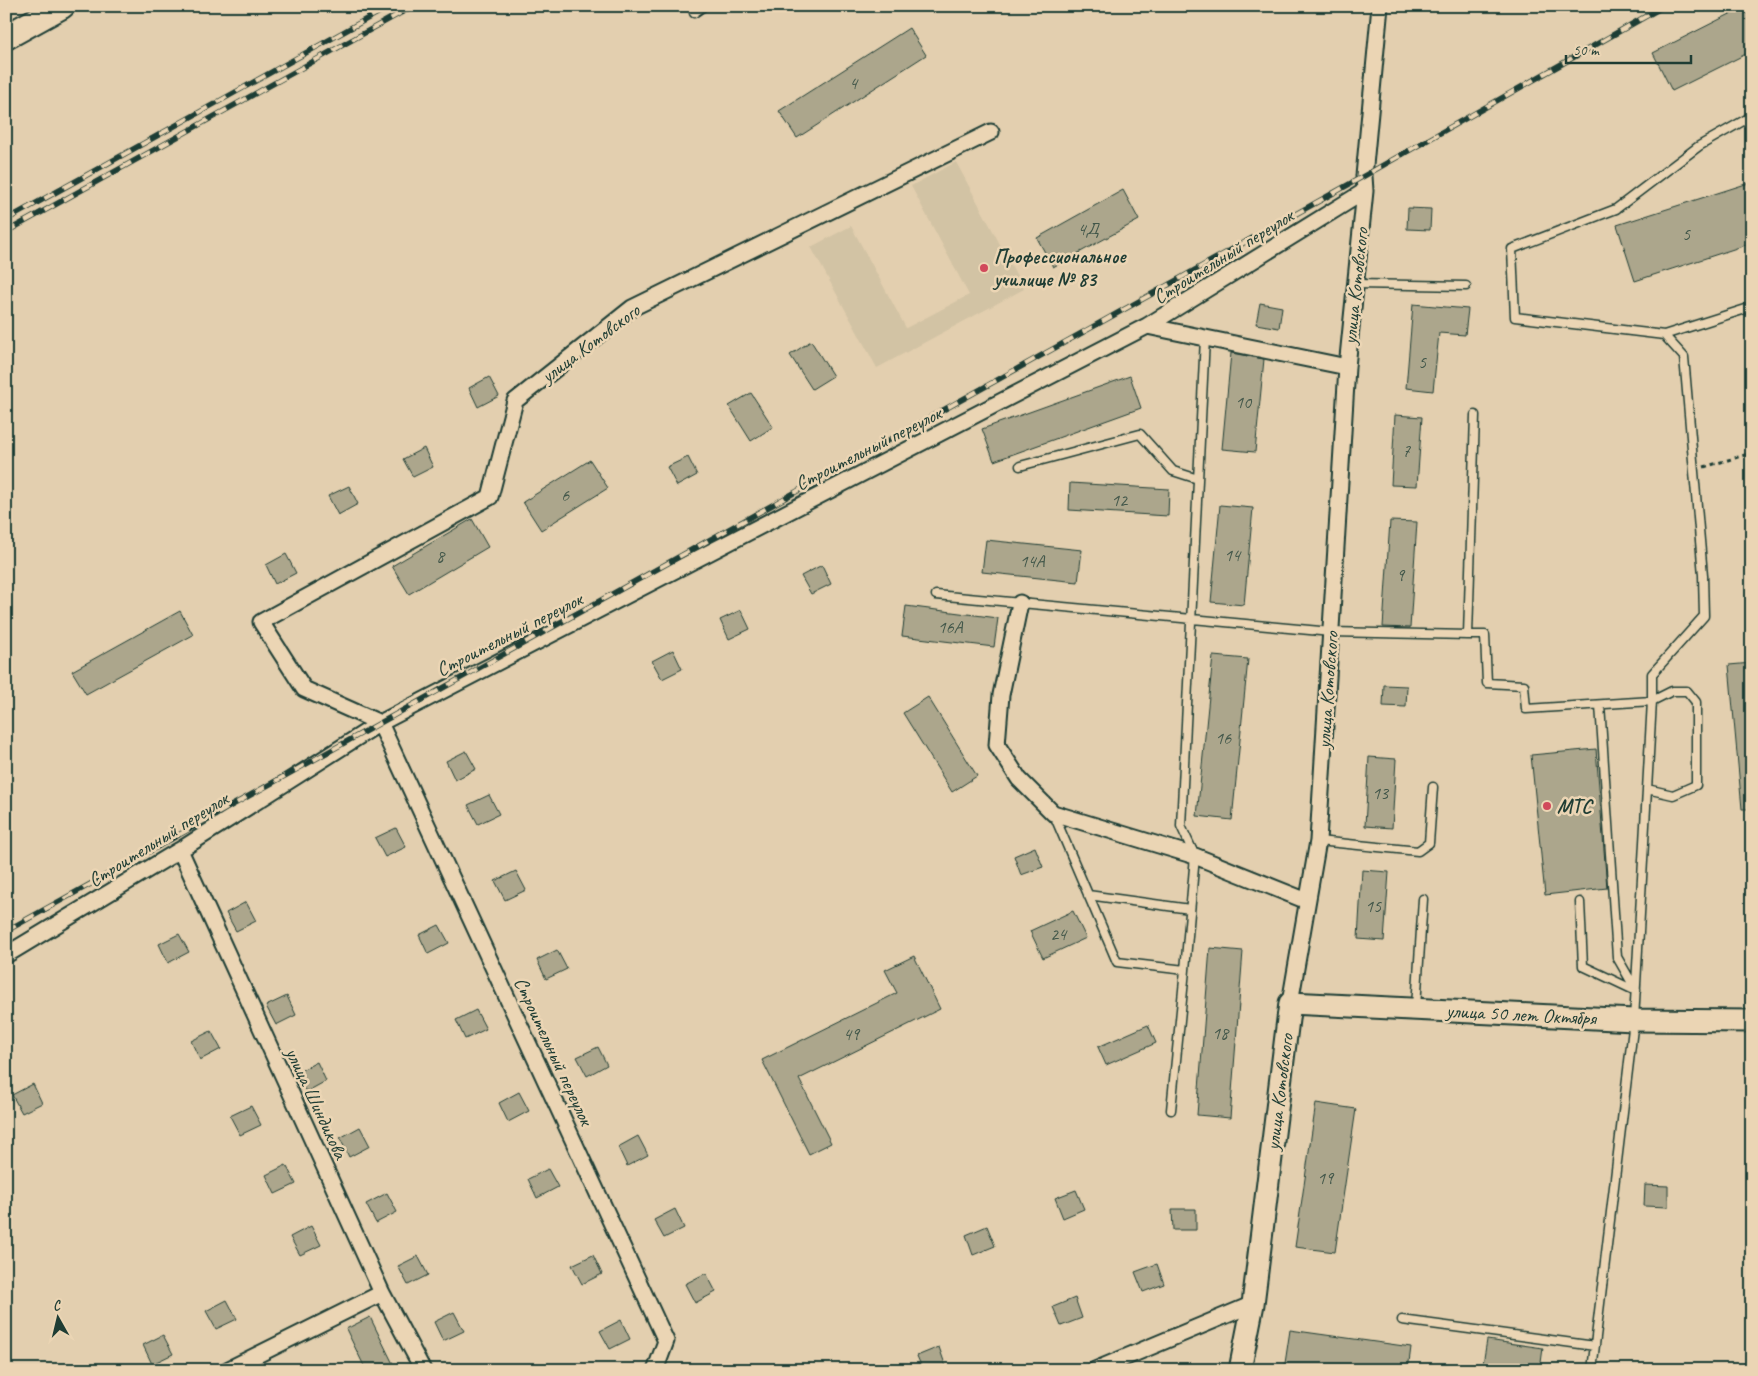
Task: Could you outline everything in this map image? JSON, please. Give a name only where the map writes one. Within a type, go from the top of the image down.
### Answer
[{"type":"main road","points":[[6,37],[62,6]]},
{"type":"main road","name":"улица 50 лет Октября","points":[[1290,1003],[1634,1020],[1752,1021]]},
{"type":"main road","name":"улица Котовского","points":[[1240,1370],[1253,1304],[1290,1003]]},
{"type":"street","name":"улица Котовского","points":[[1290,1003],[1318,841],[1347,367],[1365,191],[1364,176],[1380,6]]},
{"type":"street","name":"улица Котовского","points":[[380,723],[304,689],[260,622],[490,497],[515,401],[632,308],[991,132]]},
{"type":"street","name":"Строительный переулок","points":[[6,955],[180,850],[380,723],[1147,326],[1365,191]]},
{"type":"street","points":[[1147,326],[1347,367]]},
{"type":"street","points":[[1020,603],[1001,694],[997,745],[1019,779],[1053,813],[1195,856],[1308,901]]},
{"type":"street","name":"Строительный переулок","points":[[380,723],[666,1341],[656,1368],[657,1370]]},
{"type":"street","name":"улица Шиндикова","points":[[180,850],[382,1293],[423,1370]]},
{"type":"street","points":[[228,1370],[382,1293]]},
{"type":"street","points":[[1095,1370],[1253,1304]]},
{"type":"lane","points":[[694,13],[704,6]]},
{"type":"lane","points":[[1752,116],[1699,146],[1616,209],[1512,249],[1514,317],[1664,335],[1752,306]]},
{"type":"lane","points":[[1356,284],[1466,286]]},
{"type":"lane","points":[[1592,1370],[1634,1020],[1652,674],[1704,616],[1703,574],[1684,357],[1664,335]]},
{"type":"lane","points":[[1171,1110],[1195,856],[1181,826],[1205,338]]},
{"type":"lane","points":[[1468,635],[1475,415]]},
{"type":"lane","points":[[1020,466],[1140,434],[1173,471],[1198,479]]},
{"type":"lane","points":[[936,595],[1331,632],[1485,635],[1487,683],[1524,685],[1526,708],[1652,701],[1672,690],[1686,691],[1696,702],[1696,785],[1672,795],[1647,789]]},
{"type":"lane","points":[[1600,705],[1617,957],[1636,991]]},
{"type":"lane","points":[[1318,841],[1418,851],[1429,843],[1432,787]]},
{"type":"lane","points":[[1053,813],[1117,962],[1185,970]]},
{"type":"lane","points":[[1088,895],[1190,909]]},
{"type":"lane","points":[[1415,1009],[1423,899]]},
{"type":"lane","points":[[1580,902],[1583,966],[1636,991]]},
{"type":"lane","points":[[1402,1320],[1594,1346]]},
{"type":"path","points":[[1694,470],[1752,453]]},
{"type":"shaded area","name":"Профессиональное училище № 83","points":[[956,162],[1024,289],[877,368],[811,247],[851,226],[906,328],[969,295],[911,186]]},
{"type":"building","points":[[1746,6],[1752,6],[1752,51],[1672,91],[1653,53]]},
{"type":"building","points":[[909,28],[926,55],[797,138],[779,111]]},
{"type":"building","points":[[1752,182],[1752,243],[1635,281],[1617,225]]},
{"type":"building","points":[[1123,190],[1139,220],[1053,267],[1037,238]]},
{"type":"building","points":[[1408,208],[1431,209],[1430,230],[1407,229]]},
{"type":"building","points":[[1260,303],[1282,307],[1279,328],[1256,324]]},
{"type":"building","points":[[1413,304],[1468,309],[1465,335],[1439,333],[1433,391],[1406,388]]},
{"type":"building","points":[[811,341],[833,376],[812,389],[790,355]]},
{"type":"building","points":[[1231,353],[1264,359],[1255,452],[1222,449]]},
{"type":"building","points":[[1130,376],[1141,408],[994,461],[982,429]]},
{"type":"building","points":[[489,377],[499,396],[478,407],[469,388]]},
{"type":"building","points":[[751,393],[773,427],[751,441],[729,406]]},
{"type":"building","points":[[1395,415],[1422,417],[1417,486],[1391,485]]},
{"type":"building","points":[[424,448],[433,467],[413,477],[403,459]]},
{"type":"building","points":[[688,457],[697,475],[677,486],[667,467]]},
{"type":"building","points":[[590,460],[608,488],[541,530],[523,502]]},
{"type":"building","points":[[1070,483],[1169,489],[1168,516],[1069,510]]},
{"type":"building","points":[[349,486],[358,504],[338,515],[328,496]]},
{"type":"building","points":[[1220,505],[1253,508],[1244,605],[1211,602]]},
{"type":"building","points":[[472,519],[488,547],[409,594],[392,566]]},
{"type":"building","points":[[1390,521],[1417,522],[1410,628],[1383,627]]},
{"type":"building","points":[[986,540],[1082,550],[1078,582],[982,572]]},
{"type":"building","points":[[286,554],[296,573],[275,584],[266,565]]},
{"type":"building","points":[[822,565],[831,584],[811,594],[801,576]]},
{"type":"building","points":[[906,606],[998,618],[994,647],[902,636]]},
{"type":"building","points":[[741,610],[750,629],[729,639],[720,620]]},
{"type":"building","points":[[180,611],[193,635],[86,694],[72,671]]},
{"type":"building","points":[[673,650],[682,669],[662,679],[652,661]]},
{"type":"building","points":[[1213,656],[1248,659],[1232,820],[1197,816]]},
{"type":"building","points":[[1752,663],[1752,809],[1742,809],[1729,665]]},
{"type":"building","points":[[1384,685],[1407,686],[1406,707],[1383,706]]},
{"type":"building","points":[[928,697],[977,776],[952,792],[903,713]]},
{"type":"building","points":[[1596,749],[1607,888],[1545,895],[1531,755]]},
{"type":"building","points":[[466,751],[476,769],[455,780],[446,761]]},
{"type":"building","points":[[1369,757],[1396,759],[1392,828],[1365,826]]},
{"type":"building","points":[[489,795],[499,814],[478,824],[468,805]]},
{"type":"building","points":[[396,828],[406,847],[385,857],[375,838]]},
{"type":"building","points":[[1035,847],[1043,867],[1021,875],[1014,856]]},
{"type":"building","points":[[1362,870],[1389,872],[1384,941],[1358,939]]},
{"type":"building","points":[[516,871],[526,890],[505,900],[495,881]]},
{"type":"building","points":[[246,902],[256,921],[236,931],[226,913]]},
{"type":"building","points":[[1073,911],[1086,938],[1043,958],[1030,931]]},
{"type":"building","points":[[439,925],[449,943],[428,954],[419,935]]},
{"type":"building","points":[[179,934],[189,952],[168,963],[159,944]]},
{"type":"building","points":[[1210,948],[1243,951],[1230,1118],[1197,1115]]},
{"type":"building","points":[[557,950],[567,969],[546,979],[537,960]]},
{"type":"building","points":[[914,956],[940,1009],[799,1079],[831,1143],[809,1154],[762,1060],[897,993],[885,970]]},
{"type":"building","points":[[287,996],[296,1015],[276,1025],[266,1006]]},
{"type":"building","points":[[476,1010],[486,1029],[465,1039],[456,1020]]},
{"type":"building","points":[[1148,1025],[1156,1043],[1106,1065],[1098,1047]]},
{"type":"building","points":[[211,1031],[221,1049],[200,1060],[191,1041]]},
{"type":"building","points":[[598,1047],[607,1065],[587,1076],[577,1057]]},
{"type":"building","points":[[317,1062],[326,1081],[306,1092],[296,1073]]},
{"type":"building","points":[[33,1084],[42,1103],[22,1113],[12,1095]]},
{"type":"building","points":[[519,1092],[529,1111],[508,1122],[499,1103]]},
{"type":"building","points":[[1316,1103],[1356,1109],[1335,1252],[1295,1247]]},
{"type":"building","points":[[251,1106],[261,1125],[240,1135],[230,1116]]},
{"type":"building","points":[[360,1127],[370,1146],[349,1157],[340,1138]]},
{"type":"building","points":[[638,1136],[648,1155],[627,1166],[618,1147]]},
{"type":"building","points":[[286,1165],[296,1184],[275,1194],[266,1175]]},
{"type":"building","points":[[548,1169],[558,1187],[537,1198],[528,1179]]},
{"type":"building","points":[[1645,1185],[1668,1186],[1668,1207],[1644,1206]]},
{"type":"building","points":[[1076,1190],[1084,1209],[1063,1218],[1055,1198]]},
{"type":"building","points":[[387,1193],[397,1212],[376,1223],[366,1204]]},
{"type":"building","points":[[675,1209],[684,1228],[664,1238],[654,1220]]},
{"type":"building","points":[[1172,1209],[1196,1209],[1196,1230],[1173,1230]]},
{"type":"building","points":[[311,1226],[321,1245],[300,1255],[290,1237]]},
{"type":"building","points":[[987,1226],[995,1246],[973,1255],[966,1235]]},
{"type":"building","points":[[593,1255],[602,1274],[582,1284],[572,1265]]},
{"type":"building","points":[[418,1256],[428,1275],[408,1285],[398,1266]]},
{"type":"building","points":[[1157,1264],[1164,1284],[1143,1292],[1135,1272]]},
{"type":"building","points":[[706,1273],[716,1292],[695,1303],[685,1284]]},
{"type":"building","points":[[1075,1298],[1082,1318],[1061,1326],[1053,1307]]},
{"type":"building","points":[[227,1300],[237,1319],[216,1329],[206,1311]]},
{"type":"building","points":[[454,1312],[464,1331],[443,1341],[434,1322]]},
{"type":"building","points":[[370,1317],[396,1370],[366,1370],[346,1329]]},
{"type":"building","points":[[621,1320],[630,1339],[610,1349],[600,1331]]},
{"type":"building","points":[[1290,1330],[1411,1347],[1408,1370],[1284,1370]]},
{"type":"building","points":[[163,1335],[173,1354],[152,1364],[143,1345]]},
{"type":"building","points":[[1487,1340],[1543,1348],[1540,1370],[1482,1370]]},
{"type":"building","points":[[939,1347],[947,1370],[923,1370],[917,1356]]},
{"type":"railway","points":[[6,220],[390,6]]},
{"type":"railway","points":[[6,232],[413,6]]},
{"type":"railway","points":[[6,931],[1364,176],[1664,6]]},
{"type":"place","name":"Профессиональное училище № 83","points":[[984,268]]},
{"type":"place","name":"МТС","points":[[1547,806]]}]
